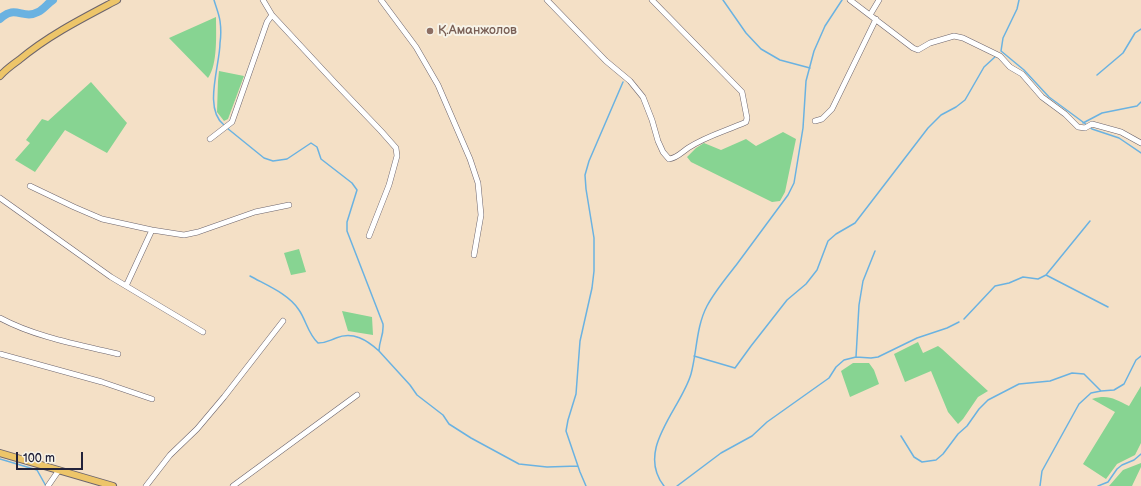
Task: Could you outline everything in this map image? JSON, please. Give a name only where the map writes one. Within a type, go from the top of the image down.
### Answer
[{"type":"main road","points":[[0,76],[24,55],[46,39],[74,22],[117,0]]},
{"type":"main road","points":[[0,453],[113,486]]},
{"type":"street","points":[[263,0],[272,15],[396,148],[398,156],[389,185],[369,236]]},
{"type":"street","points":[[381,0],[416,47],[438,85],[470,159],[478,183],[481,215],[474,255]]},
{"type":"street","points":[[547,0],[606,61],[630,81],[643,97],[658,141],[663,152],[669,159],[675,158],[706,137],[746,122],[747,118],[742,92],[652,0]]},
{"type":"street","points":[[850,0],[912,48],[918,50],[930,43],[954,36],[963,38],[1000,56],[1010,67],[1022,74],[1042,98],[1065,114],[1078,127],[1085,128],[1092,124],[1121,132],[1141,143]]},
{"type":"street","points":[[870,15],[879,0]]},
{"type":"street","points":[[210,140],[232,122],[267,22],[272,15]]},
{"type":"street","points":[[815,121],[822,119],[832,109],[876,19]]},
{"type":"street","points":[[30,186],[74,207],[102,218],[152,230],[184,235],[198,232],[255,212],[289,205]]},
{"type":"street","points":[[0,198],[112,277],[202,332]]},
{"type":"street","points":[[126,286],[152,230]]},
{"type":"street","points":[[0,318],[55,339],[118,354]]},
{"type":"street","points":[[146,486],[170,455],[197,429],[224,397],[283,321]]},
{"type":"street","points":[[0,354],[102,382],[152,399]]},
{"type":"street","points":[[233,486],[358,395]]},
{"type":"street","points":[[48,486],[59,470]]},
{"type":"green space","points":[[216,17],[215,57],[208,78],[169,38]]},
{"type":"green space","points":[[219,71],[244,76],[228,119],[224,121],[217,112]]},
{"type":"green space","points":[[91,82],[127,123],[107,153],[65,130],[35,172],[15,160],[30,143],[26,140],[42,119],[48,121]]},
{"type":"green space","points":[[783,132],[796,139],[785,192],[780,201],[772,202],[691,162],[687,157],[696,148],[704,143],[721,150],[746,139],[756,146]]},
{"type":"green space","points":[[299,249],[306,272],[291,275],[284,253]]},
{"type":"green space","points":[[342,311],[372,317],[373,335],[348,331]]},
{"type":"green space","points":[[918,342],[923,353],[938,346],[988,391],[978,397],[958,424],[948,412],[931,371],[905,382],[894,354]]},
{"type":"green space","points":[[853,363],[869,363],[874,370],[879,384],[850,397],[841,371]]},
{"type":"green space","points":[[1141,386],[1141,443],[1135,455],[1117,464],[1106,479],[1083,464],[1115,412],[1092,399],[1107,397],[1129,406]]},
{"type":"green space","points":[[1141,463],[1141,467],[1132,486],[1109,486],[1123,470]]},
{"type":"waterway","points":[[0,19],[5,15],[15,12],[33,14],[40,11],[53,0]]},
{"type":"waterway","points":[[214,0],[220,18],[221,32],[214,86],[214,98],[218,118],[224,125]]},
{"type":"waterway","points":[[723,0],[746,33],[761,49],[780,60],[810,68]]},
{"type":"waterway","points":[[664,486],[656,472],[655,458],[657,444],[691,374],[703,314],[710,300],[788,195],[794,183],[803,128],[806,81],[814,51],[825,26],[842,0]]},
{"type":"waterway","points":[[1019,0],[1017,9],[1003,38],[1001,51],[1024,70],[1049,97],[1087,125]]},
{"type":"waterway","points":[[1097,75],[1123,53],[1135,33],[1141,29]]},
{"type":"waterway","points":[[694,356],[735,368],[787,300],[806,284],[817,270],[828,241],[836,234],[855,223],[928,128],[941,115],[965,100],[984,67],[996,56]]},
{"type":"waterway","points":[[586,486],[566,431],[576,394],[580,341],[592,288],[594,271],[594,238],[585,175],[589,161],[623,82]]},
{"type":"waterway","points":[[1083,123],[1102,113],[1137,106],[1141,102]]},
{"type":"waterway","points":[[1090,127],[1119,138],[1141,153]]},
{"type":"waterway","points":[[227,128],[264,158],[273,161],[287,159],[311,143],[317,147],[321,159],[352,183],[357,190],[347,222],[347,231],[383,324],[379,351],[410,385],[417,395],[443,415],[449,424],[471,438],[519,464],[547,467],[578,466]]},
{"type":"waterway","points":[[964,319],[995,286],[1009,283],[1023,277],[1038,279],[1046,275],[1090,221]]},
{"type":"waterway","points":[[856,357],[859,305],[863,281],[875,251]]},
{"type":"waterway","points":[[1046,275],[1108,307]]},
{"type":"waterway","points":[[250,276],[277,290],[295,304],[318,343],[342,336],[354,336],[365,340],[379,351]]},
{"type":"waterway","points":[[677,486],[721,453],[752,436],[767,422],[829,378],[836,367],[844,360],[856,357],[878,357],[917,338],[947,328],[959,322]]},
{"type":"waterway","points":[[1040,486],[1042,471],[1079,404],[1091,393],[1114,390],[1124,384],[1136,360],[1141,356]]},
{"type":"waterway","points":[[901,436],[914,457],[922,462],[936,460],[943,454],[958,434],[967,426],[979,409],[988,400],[1019,384],[1050,381],[1072,373],[1084,374],[1101,391]]},
{"type":"waterway","points":[[1098,486],[1108,482],[1117,469],[1134,460],[1141,454]]},
{"type":"waterway","points":[[0,459],[37,470],[46,486]]},
{"type":"place","name":"Қ.Аманжолов","points":[[430,31]]}]
